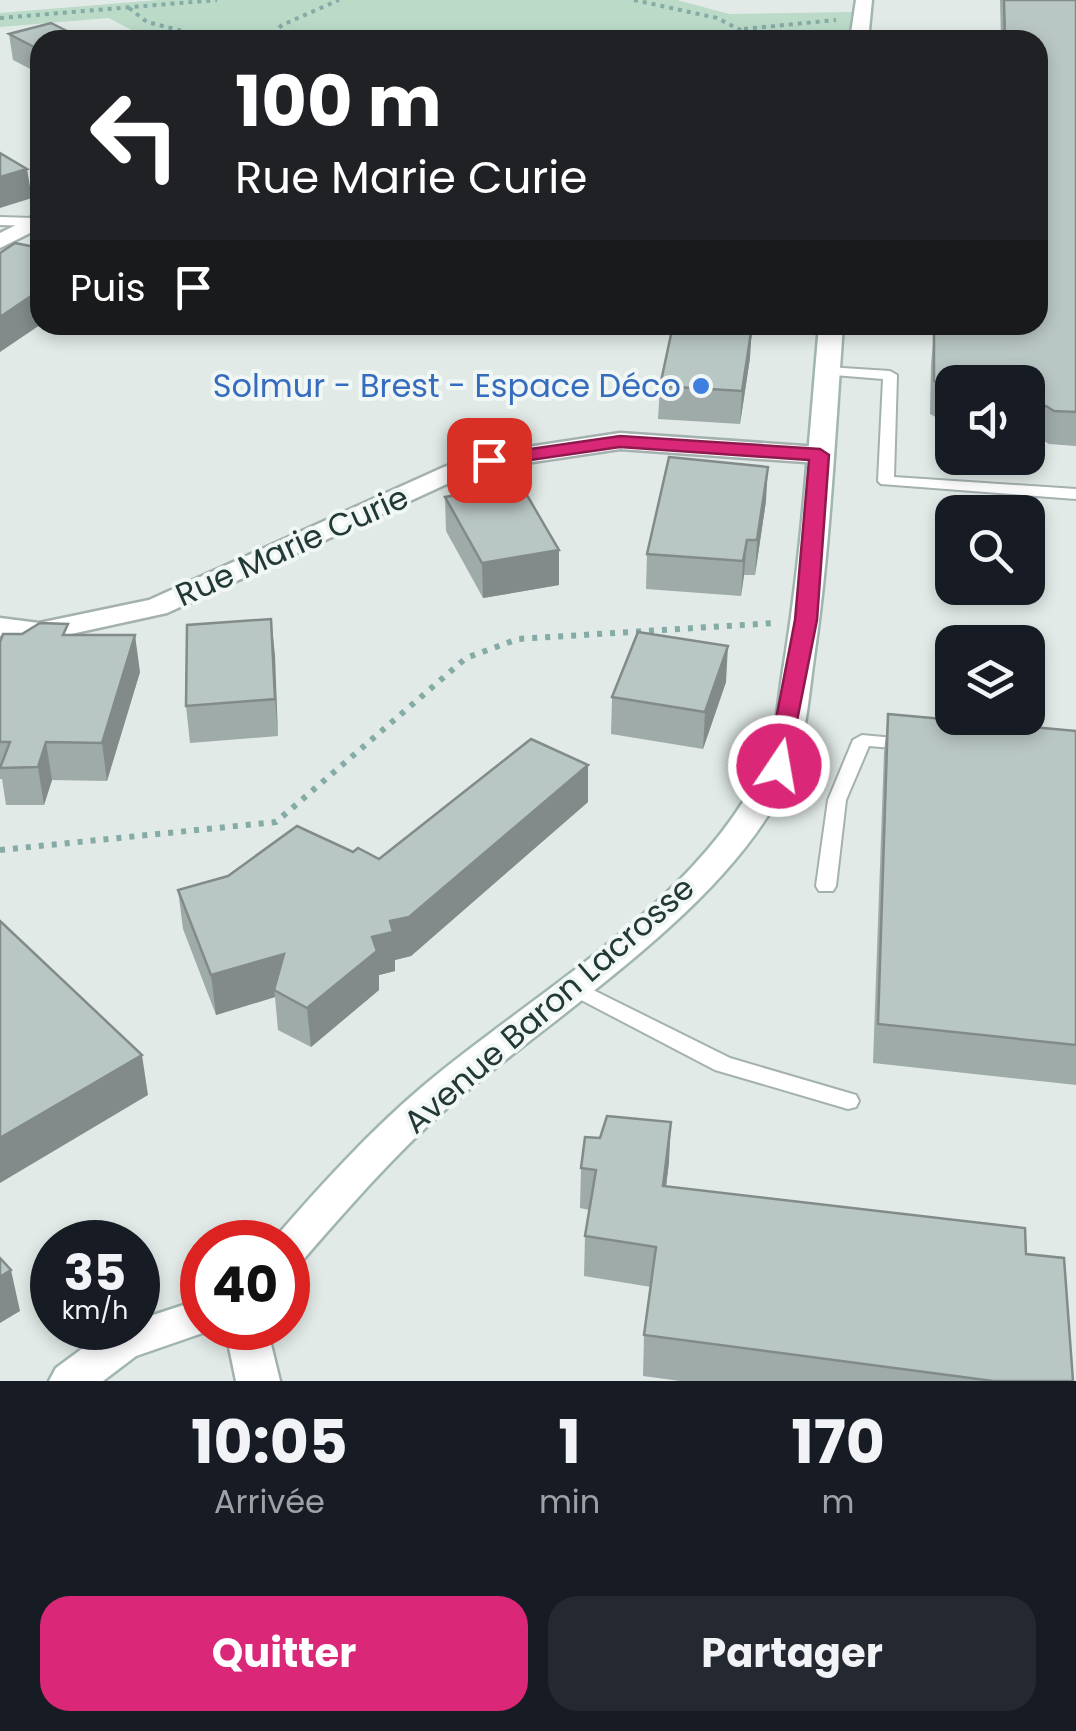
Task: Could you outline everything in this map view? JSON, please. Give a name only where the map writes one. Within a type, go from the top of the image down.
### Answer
[{"type":"street","points":[[861,30],[864,0]]},
{"type":"street","points":[[0,242],[30,224]]},
{"type":"street","name":"Avenue Baron Lacrosse","points":[[310,1225],[344,1186],[434,1099],[683,895],[742,830],[779,766],[806,620],[830,335]]},
{"type":"street","name":"Rue Marie Curie","points":[[0,627],[38,632],[157,607],[452,472],[489,460],[620,441],[820,455]]},
{"type":"street","points":[[71,1381],[121,1342],[180,1323]]},
{"type":"street","points":[[251,1350],[258,1381]]},
{"type":"lane","points":[[0,221],[30,220]]},
{"type":"lane","points":[[827,371],[890,375],[886,481],[1076,494]]},
{"type":"lane","points":[[826,886],[837,800],[862,740],[906,744]]},
{"type":"lane","points":[[571,986],[723,1064],[848,1102]]},
{"type":"path","points":[[0,18],[217,0]]},
{"type":"path","points":[[277,30],[339,0]]},
{"type":"path","points":[[634,0],[743,29],[862,20]]},
{"type":"path","points":[[129,8],[147,22],[179,30]]},
{"type":"path","points":[[0,850],[276,822],[466,658],[518,639],[806,620]]},
{"type":"green space","points":[[158,0],[677,0],[729,14],[852,12],[849,30],[131,30],[109,18],[0,27],[0,13]]},
{"type":"building","points":[[1004,0],[1076,0],[1076,412],[1054,411],[1045,406],[1045,365],[935,365],[934,381],[934,335],[1048,335],[1048,30],[1005,30]]},
{"type":"building","points":[[51,23],[65,30],[30,30],[30,45],[9,34]]},
{"type":"building","points":[[0,153],[27,169],[0,177]]},
{"type":"building","points":[[15,243],[30,246],[30,297],[0,317],[0,253]]},
{"type":"building","points":[[671,335],[751,335],[742,391],[660,386]]},
{"type":"building","points":[[669,457],[768,467],[757,540],[747,540],[743,561],[647,554]]},
{"type":"building","points":[[521,485],[559,550],[482,563],[445,497]]},
{"type":"building","points":[[271,619],[275,699],[186,706],[187,625]]},
{"type":"building","points":[[40,623],[68,624],[63,635],[135,635],[102,743],[46,742],[38,767],[0,768],[10,742],[0,742],[0,642],[3,634],[22,634]]},
{"type":"building","points":[[638,632],[728,646],[705,712],[612,697]]},
{"type":"building","points":[[888,714],[935,718],[935,735],[1045,735],[1045,728],[1076,731],[1076,1045],[878,1024]]},
{"type":"building","points":[[531,739],[588,765],[409,917],[390,921],[393,932],[372,937],[377,951],[307,1008],[274,990],[284,954],[211,975],[178,890],[228,876],[297,826],[353,852],[358,848],[379,859]]},
{"type":"building","points":[[0,921],[142,1055],[0,1138]]},
{"type":"building","points":[[607,1116],[671,1122],[663,1186],[1025,1228],[1026,1254],[1064,1258],[1073,1381],[993,1381],[644,1335],[656,1247],[585,1236],[596,1170],[581,1168],[585,1137],[600,1138]]},
{"type":"building","points":[[0,1258],[11,1270],[0,1277]]},
{"type":"place","name":"Solmur - Brest - Espace Déco","points":[[701,386]]},
{"type":"route","points":[[489,460],[620,441],[820,455],[806,620],[779,766]]}]
